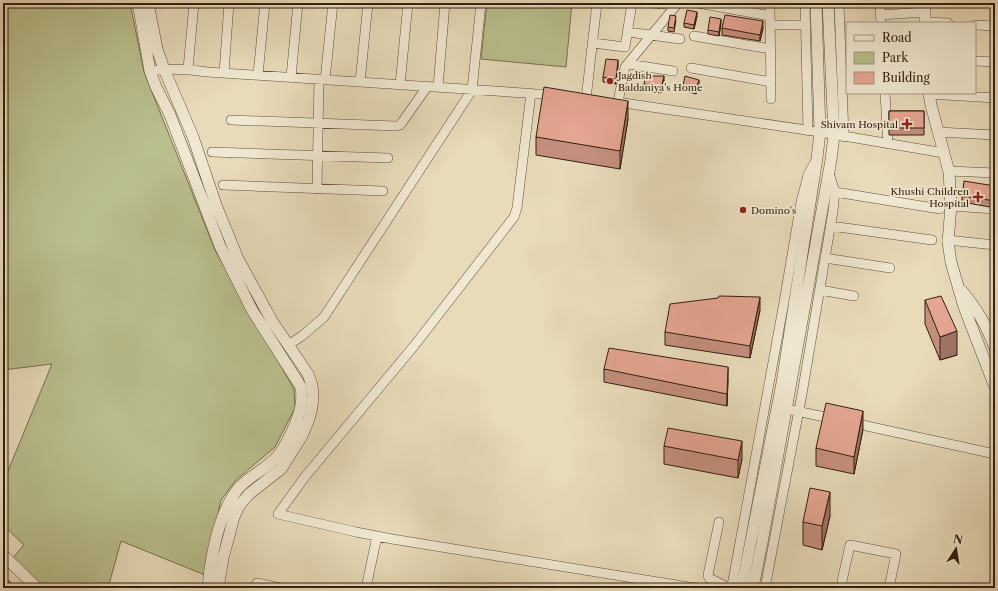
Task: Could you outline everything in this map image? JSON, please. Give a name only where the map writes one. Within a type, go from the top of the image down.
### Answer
[{"type":"street","points":[[138,3],[150,71],[170,116],[220,246],[252,310],[301,386],[301,406],[285,444],[275,459],[238,488],[228,504],[217,538],[208,588]]},
{"type":"street","points":[[148,3],[157,49],[164,69],[193,137],[216,205],[238,259],[272,321],[308,374],[312,385],[313,395],[309,419],[302,436],[281,469],[249,494],[234,517],[223,558],[218,588]]},
{"type":"street","points":[[188,69],[194,3]]},
{"type":"street","points":[[224,73],[229,3]]},
{"type":"street","points":[[258,75],[265,3]]},
{"type":"street","points":[[291,77],[298,3]]},
{"type":"street","points":[[317,189],[318,123],[322,79],[333,3]]},
{"type":"street","points":[[360,82],[368,3]]},
{"type":"street","points":[[400,85],[408,3]]},
{"type":"street","points":[[438,87],[445,3]]},
{"type":"street","points":[[288,345],[302,336],[324,317],[472,90],[481,3]]},
{"type":"street","points":[[586,99],[597,3]]},
{"type":"street","points":[[592,43],[625,47],[632,3]]},
{"type":"street","points":[[652,3],[677,4]]},
{"type":"street","points":[[698,3],[770,20],[806,25]]},
{"type":"street","points":[[770,3],[772,99]]},
{"type":"street","points":[[805,3],[808,131]]},
{"type":"street","points":[[743,581],[783,376],[817,158],[820,132],[816,3]]},
{"type":"street","points":[[828,3],[839,50]]},
{"type":"street","points":[[753,588],[787,409],[829,172],[839,136],[839,3]]},
{"type":"street","points":[[880,3],[880,19],[925,15],[945,22]]},
{"type":"street","points":[[618,102],[624,71],[628,64],[677,4]]},
{"type":"street","points":[[976,25],[995,26]]},
{"type":"street","points":[[628,32],[680,39]]},
{"type":"street","points":[[694,36],[771,49]]},
{"type":"street","points":[[976,61],[995,62]]},
{"type":"street","points":[[628,64],[673,71]]},
{"type":"street","points":[[691,68],[771,82]]},
{"type":"street","points":[[150,71],[164,69],[188,69],[224,73],[564,96]]},
{"type":"street","points":[[231,120],[396,126],[400,124],[427,87]]},
{"type":"street","points":[[532,93],[517,208],[514,217],[414,346],[304,478],[278,514],[377,536],[696,588]]},
{"type":"street","points":[[885,94],[890,115],[888,144]]},
{"type":"street","points":[[929,94],[929,114],[938,132],[949,171],[951,206],[948,240],[951,262],[964,307],[995,387]]},
{"type":"street","points":[[942,94],[995,98]]},
{"type":"street","points":[[605,101],[820,132],[944,153]]},
{"type":"street","points":[[938,132],[995,135]]},
{"type":"street","points":[[212,152],[388,158]]},
{"type":"street","points":[[731,587],[801,202],[808,175],[817,158]]},
{"type":"street","points":[[949,171],[995,173]]},
{"type":"street","points":[[766,588],[799,411],[835,200],[835,192],[829,172]]},
{"type":"street","points":[[223,185],[383,190]]},
{"type":"street","points":[[835,192],[940,209]]},
{"type":"street","points":[[951,206],[995,209]]},
{"type":"street","points":[[831,226],[932,240]]},
{"type":"street","points":[[948,240],[995,245]]},
{"type":"street","points":[[825,258],[890,268]]},
{"type":"street","points":[[959,287],[977,309],[984,321],[995,348]]},
{"type":"street","points":[[820,290],[854,296]]},
{"type":"street","points":[[787,409],[995,454]]},
{"type":"street","points":[[719,522],[708,575],[709,578],[731,587]]},
{"type":"street","points":[[366,588],[377,536]]},
{"type":"street","points":[[842,580],[850,545],[896,554],[889,588]]},
{"type":"street","points":[[3,555],[37,588]]},
{"type":"street","points":[[731,587],[739,581],[743,581],[750,584],[753,588]]},
{"type":"street","points":[[257,583],[280,588]]},
{"type":"green space","points":[[3,3],[130,3],[144,72],[215,250],[294,389],[295,408],[275,447],[236,480],[221,500],[205,575],[121,541],[108,588],[45,588],[11,560],[24,545],[3,525],[3,483],[52,364],[3,370]]},
{"type":"green space","points":[[487,3],[572,3],[566,67],[481,59]]},
{"type":"building","points":[[687,10],[697,12],[694,25],[684,23]]},
{"type":"building","points":[[670,15],[676,16],[674,28],[668,27]]},
{"type":"building","points":[[725,15],[763,21],[760,35],[722,28]]},
{"type":"building","points":[[710,17],[721,19],[719,32],[708,30]]},
{"type":"building","points":[[606,59],[618,60],[616,79],[603,77]]},
{"type":"building","points":[[646,76],[664,76],[661,89],[644,84]]},
{"type":"building","points":[[685,76],[699,80],[696,90],[683,86]]},
{"type":"building","points":[[544,87],[628,101],[620,151],[536,137]]},
{"type":"building","points":[[889,111],[924,111],[924,128],[889,128]]},
{"type":"building","points":[[964,181],[995,186],[995,201],[962,196]]},
{"type":"building","points":[[719,296],[760,297],[750,346],[665,332],[670,304],[718,298]]},
{"type":"building","points":[[941,296],[957,331],[940,337],[925,300]]},
{"type":"building","points":[[609,348],[728,367],[727,394],[604,369]]},
{"type":"building","points":[[826,403],[863,411],[854,457],[816,448]]},
{"type":"building","points":[[668,428],[742,441],[738,460],[664,446]]},
{"type":"building","points":[[810,488],[830,492],[822,526],[803,522]]},
{"type":"place","name":"Jagdish Baldaniya's Home","points":[[610,81]]},
{"type":"place","name":"Shivam Hospital","points":[[907,124]]},
{"type":"place","name":"Khushi Children Hospital","points":[[978,197]]},
{"type":"place","name":"Domino's","points":[[743,210]]}]
